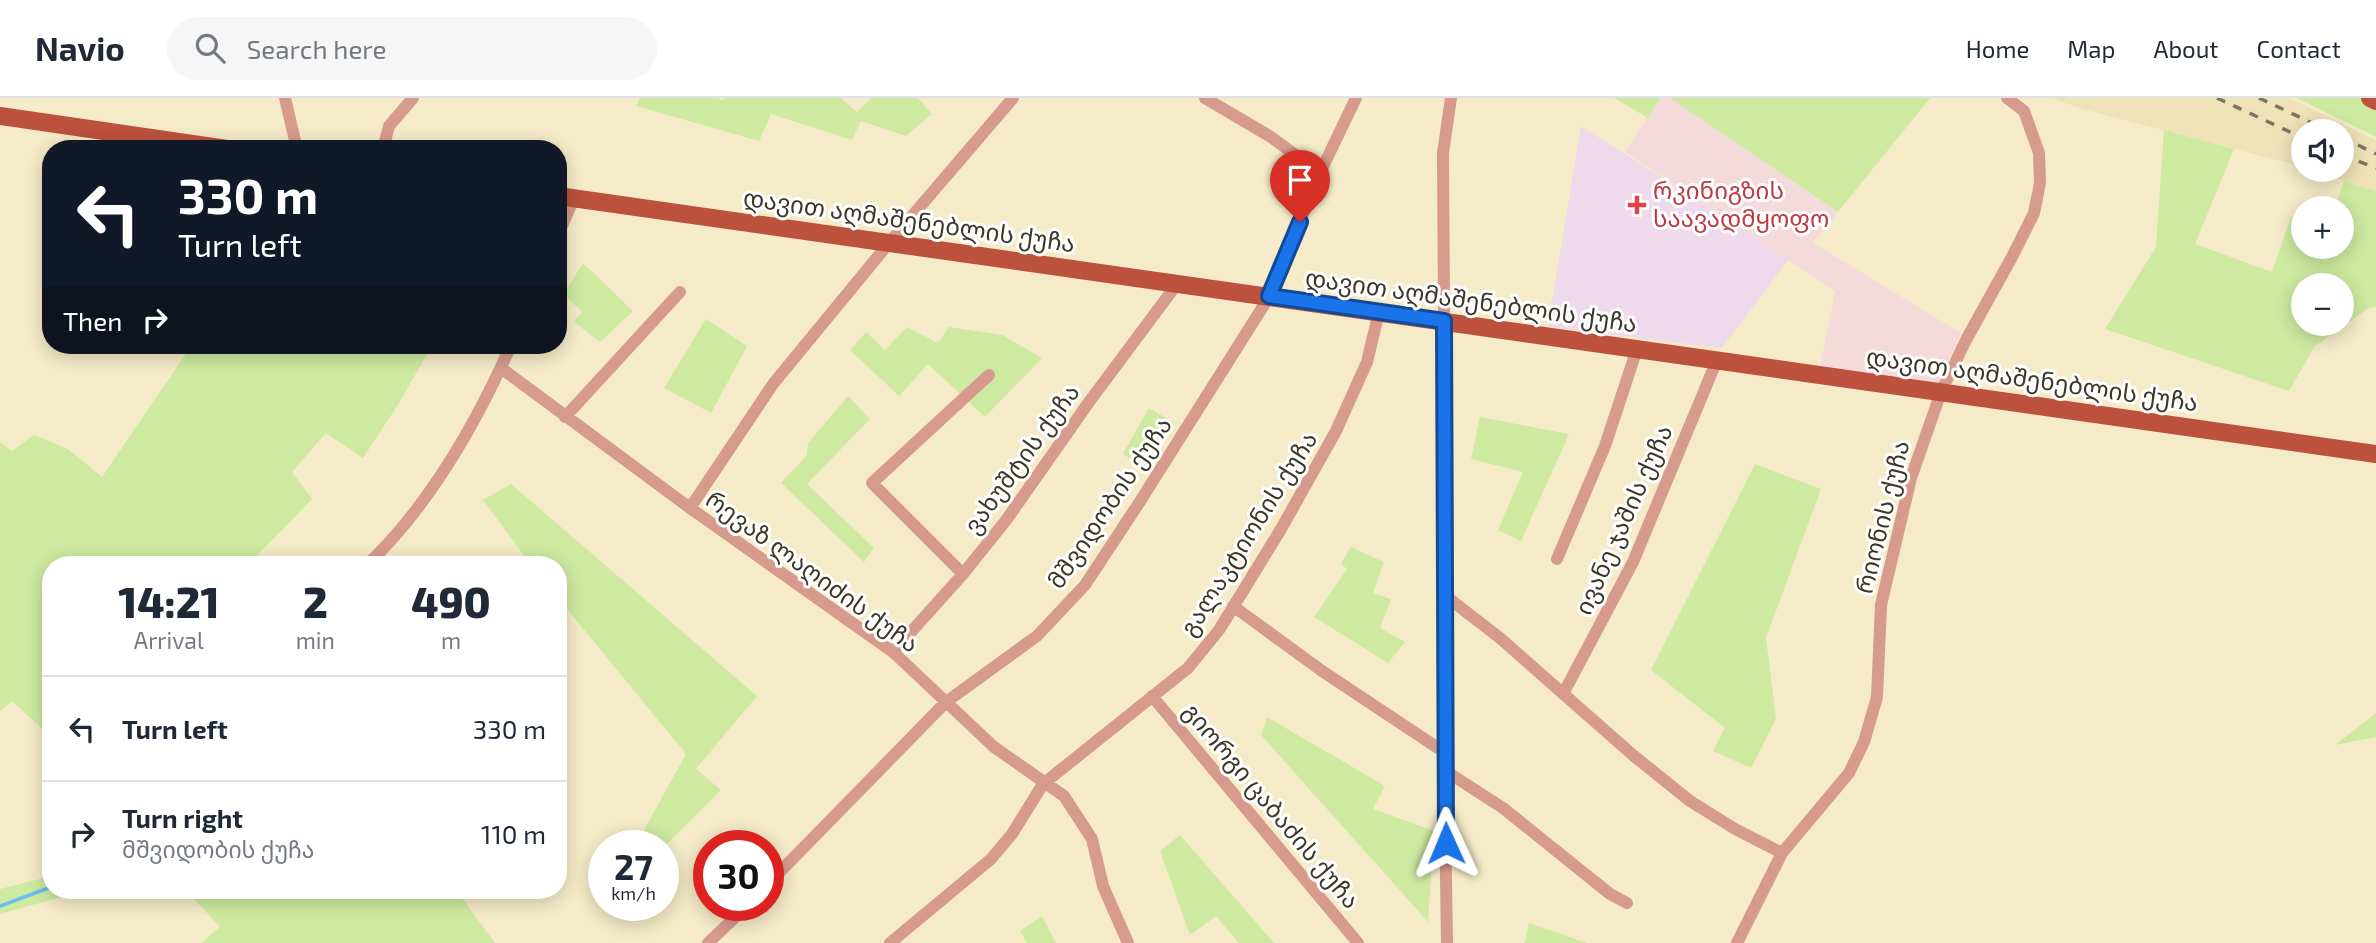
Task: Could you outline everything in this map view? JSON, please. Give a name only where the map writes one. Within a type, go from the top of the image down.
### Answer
[{"type":"main road","points":[[2370,98],[2376,101]]},
{"type":"main road","points":[[0,116],[165,140]]},
{"type":"main road","name":"დავით აღმაშენებლის ქუჩა","points":[[567,197],[2376,454]]},
{"type":"street","points":[[285,98],[295,140]]},
{"type":"street","points":[[385,140],[389,126],[413,98]]},
{"type":"street","points":[[690,508],[773,384],[1013,98]]},
{"type":"street","points":[[1205,98],[1271,137],[1320,173]]},
{"type":"street","name":"მშვიდობის ქუჩა","points":[[784,868],[946,702],[1037,636],[1085,585],[1269,296],[1320,173],[1356,98]]},
{"type":"street","points":[[1447,943],[1443,594],[1446,463],[1443,153],[1451,98]]},
{"type":"street","name":"რიონის ქუჩა","points":[[1737,943],[1782,853],[1849,773],[1864,742],[1877,696],[1881,605],[1911,478],[1941,392],[2034,213],[2040,183],[2039,153],[2024,111],[2007,98]]},
{"type":"street","name":"ვახუშტის ქუჩა","points":[[893,652],[1007,519],[1089,402],[1177,284]]},
{"type":"street","points":[[565,417],[680,292]]},
{"type":"street","name":"გალაკტიონის ქუჩა","points":[[896,941],[991,859],[1012,834],[1043,784],[1188,668],[1219,630],[1336,431],[1367,362],[1379,312]]},
{"type":"street","points":[[1557,559],[1605,446],[1636,349]]},
{"type":"street","points":[[376,556],[435,485],[507,354]]},
{"type":"street","name":"ივანე ჯაშის ქუჩა","points":[[1563,694],[1633,562],[1717,360]]},
{"type":"street","name":"რევაზ ლაღიძის ქუჩა","points":[[501,368],[690,508],[893,652],[994,747],[1043,784],[1064,796],[1092,839],[1103,886],[1128,943]]},
{"type":"street","points":[[962,574],[872,483],[989,375]]},
{"type":"street","points":[[1443,594],[1500,638],[1690,801],[1735,829],[1782,853]]},
{"type":"street","points":[[1233,606],[1322,671],[1444,752]]},
{"type":"street","name":"გიორგი ცაბაძის ქუჩა","points":[[1152,696],[1354,942]]},
{"type":"street","points":[[1444,770],[1503,808],[1610,894],[1627,903]]},
{"type":"street","points":[[708,943],[731,921]]},
{"type":"shaded area","points":[[1660,98],[1670,98],[1838,212],[1813,243],[1961,333],[1938,383],[1820,367],[1835,291],[1625,152]]},
{"type":"shaded area","points":[[2052,98],[2289,98],[2332,119],[2291,119],[2291,164],[2079,108]]},
{"type":"shaded area","name":"რკინიგზის საავადმყოფო","points":[[1581,126],[1789,259],[1722,348],[1548,327]]},
{"type":"shaded area","points":[[2354,129],[2376,140],[2376,191],[2348,182],[2354,182]]},
{"type":"green space","points":[[640,98],[841,98],[857,112],[871,98],[918,98],[932,114],[906,136],[861,121],[852,140],[771,114],[759,141],[636,106]]},
{"type":"green space","points":[[1614,98],[1660,98],[1648,118]]},
{"type":"green space","points":[[1670,98],[1930,98],[1838,212]]},
{"type":"green space","points":[[2297,98],[2363,98],[2376,106],[2376,137],[2354,126],[2354,119],[2340,119]]},
{"type":"green space","points":[[2164,130],[2234,149],[2195,244],[2272,272],[2291,217],[2291,259],[2354,259],[2354,196],[2339,196],[2344,182],[2376,191],[2376,307],[2369,308],[2354,319],[2354,273],[2291,273],[2291,336],[2329,336],[2315,346],[2289,391],[2105,329],[2156,247]]},
{"type":"green space","points":[[583,263],[633,311],[600,342],[574,322],[582,312],[567,297],[567,289]]},
{"type":"green space","points":[[706,319],[747,346],[711,413],[664,388]]},
{"type":"green space","points":[[907,327],[938,343],[949,327],[1002,335],[1042,358],[985,417],[928,364],[899,396],[850,350],[866,332],[885,350]]},
{"type":"green space","points":[[186,354],[427,354],[363,458],[326,433],[292,472],[312,499],[257,556],[42,556],[42,729],[12,701],[0,711],[0,442],[12,451],[34,435],[68,449],[102,477]]},
{"type":"green space","points":[[848,396],[870,419],[807,484],[874,548],[864,562],[781,483],[807,455],[808,443]]},
{"type":"green space","points":[[1149,408],[1175,423],[1143,468],[1123,454]]},
{"type":"green space","points":[[1480,417],[1569,434],[1521,541],[1498,530],[1523,472],[1471,459]]},
{"type":"green space","points":[[1755,464],[1821,489],[1766,638],[1776,719],[1751,768],[1713,751],[1725,728],[1651,670]]},
{"type":"green space","points":[[511,484],[757,696],[696,769],[721,790],[679,832],[644,830],[686,754],[567,609],[567,556],[524,556],[483,500]]},
{"type":"green space","points":[[1351,547],[1384,562],[1373,593],[1391,599],[1380,628],[1405,642],[1388,663],[1314,617],[1347,569],[1341,563]]},
{"type":"green space","points":[[2376,713],[2376,737],[2335,745]]},
{"type":"green space","points":[[1267,717],[1385,786],[1373,809],[1434,831],[1428,922],[1261,735]]},
{"type":"green space","points":[[1180,835],[1274,943],[1239,943],[1216,916],[1190,935],[1160,851]]},
{"type":"green space","points":[[42,878],[42,899],[54,899],[0,914],[0,889]]},
{"type":"green space","points":[[194,899],[463,899],[495,943],[201,943],[220,927]]},
{"type":"green space","points":[[1042,916],[1056,943],[1027,943],[1020,931]]},
{"type":"green space","points":[[1529,923],[1587,943],[1525,943]]},
{"type":"waterway","points":[[0,906],[42,890]]},
{"type":"railway","points":[[2217,98],[2291,132]]},
{"type":"railway","points":[[2259,98],[2304,119]]},
{"type":"railway","points":[[2354,143],[2376,154]]},
{"type":"railway","points":[[2354,160],[2376,168]]},
{"type":"place","name":"რკინიგზის საავადმყოფო","points":[[1637,205]]},
{"type":"route","points":[[1300,222],[1269,296],[1444,321],[1446,843]]}]
